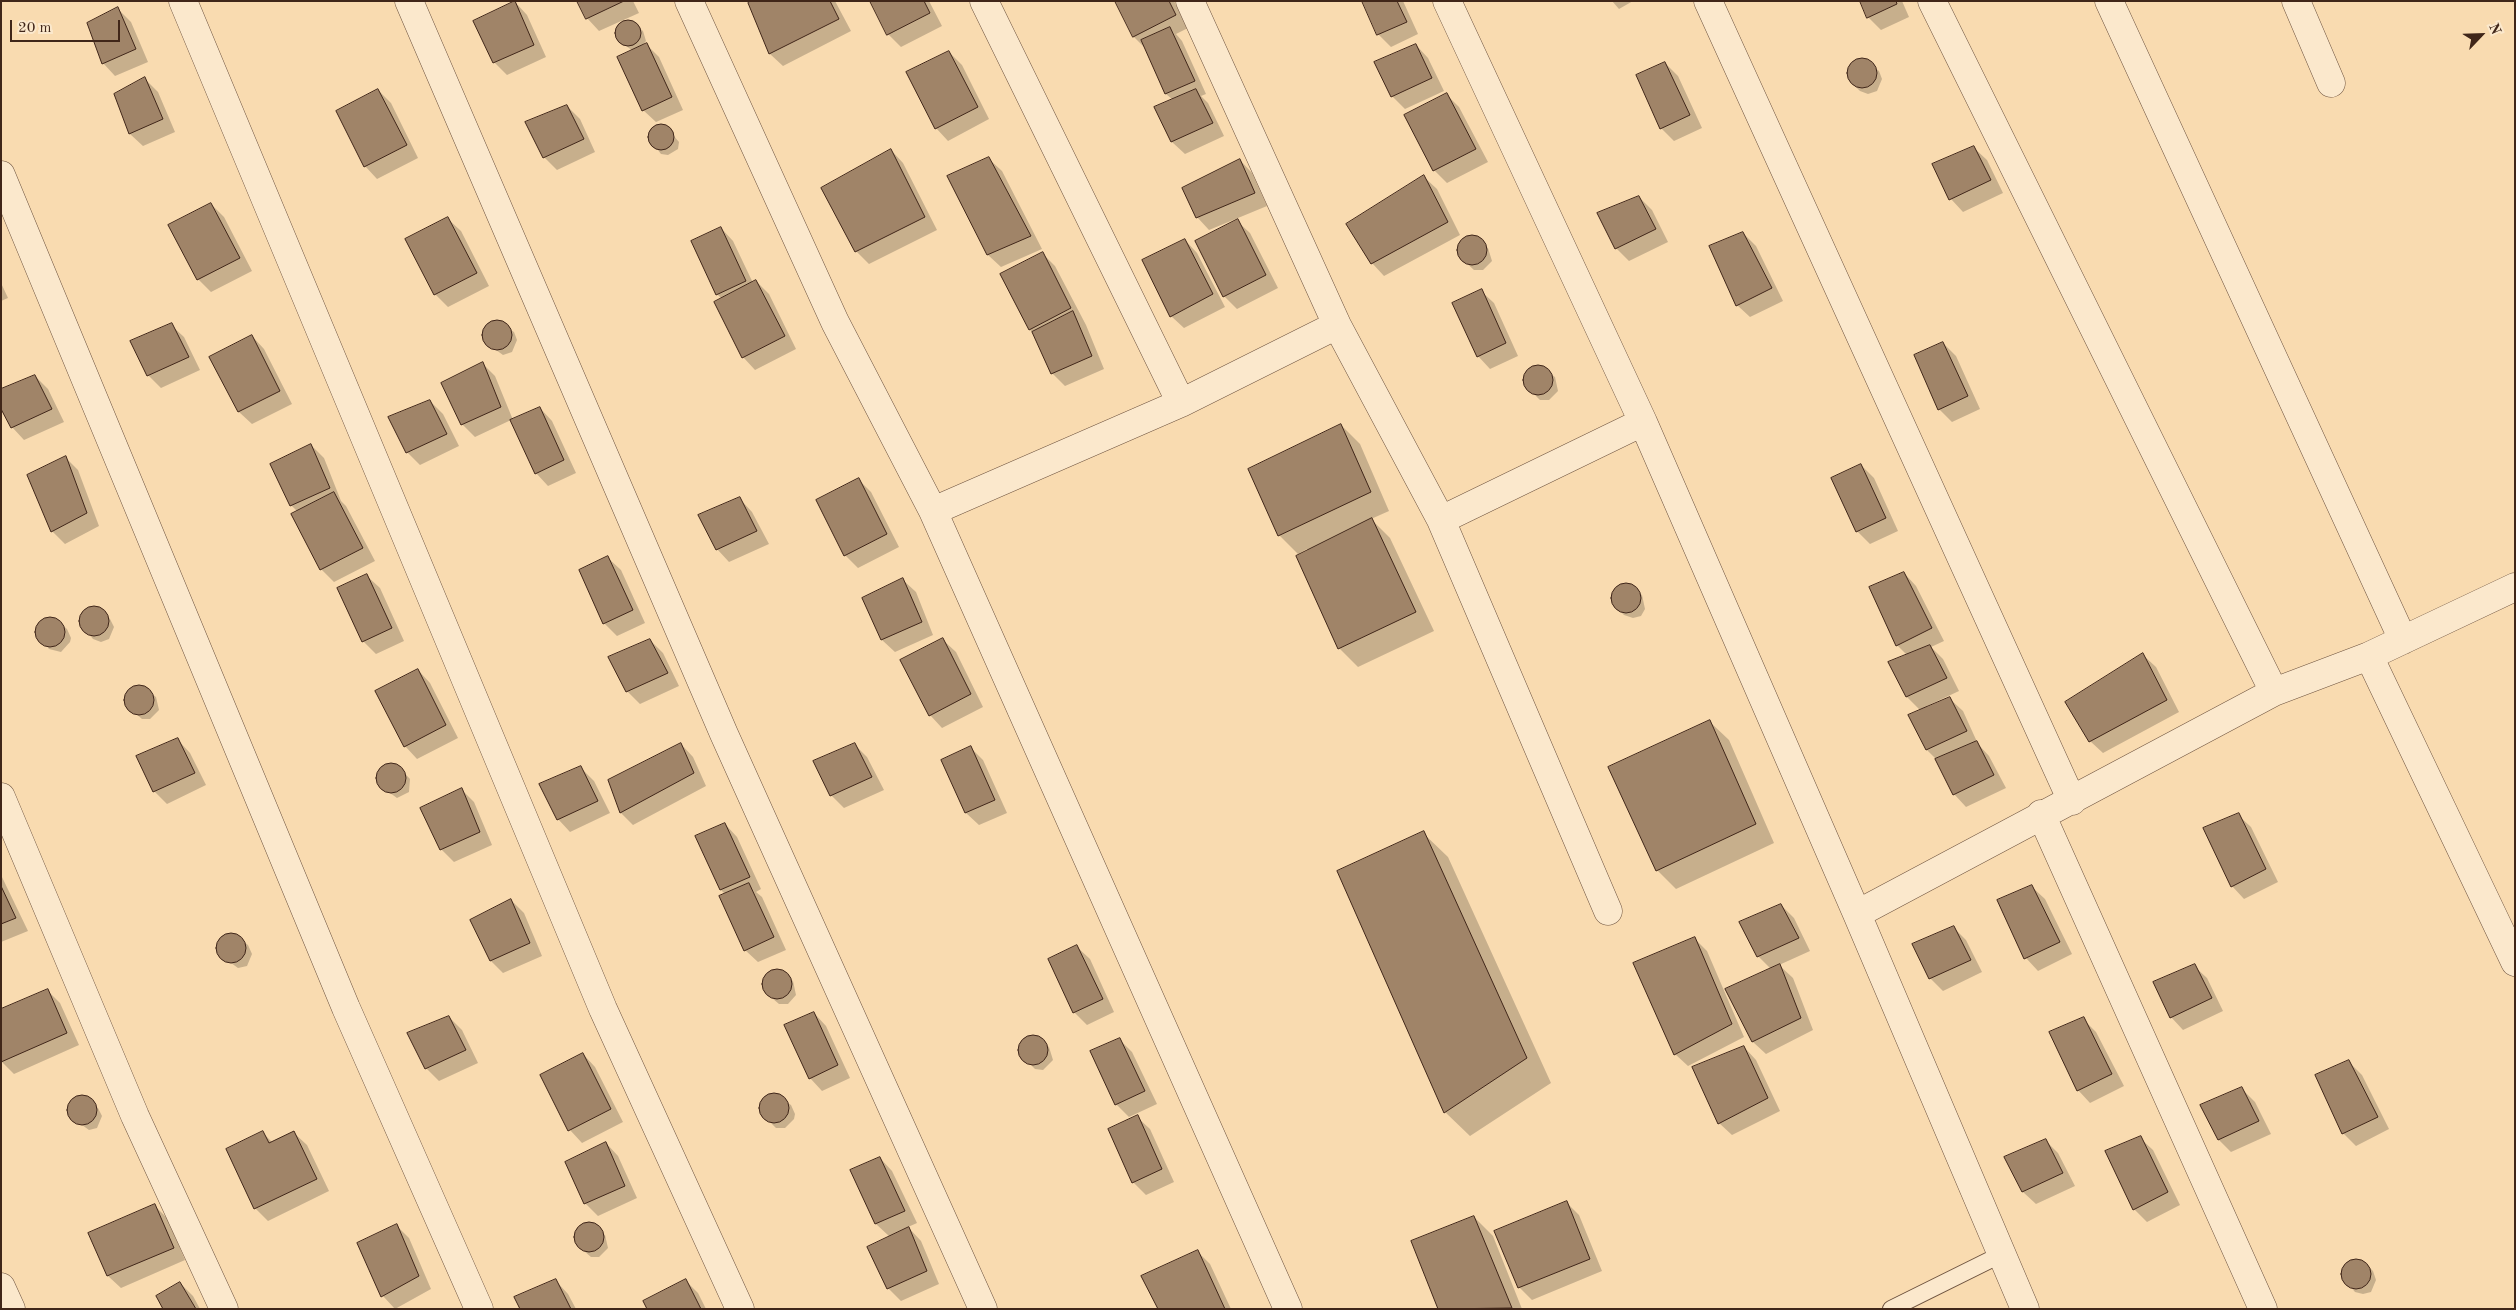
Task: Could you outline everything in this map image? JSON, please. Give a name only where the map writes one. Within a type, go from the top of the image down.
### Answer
[{"type":"street","points":[[183,1],[603,1009],[740,1309]]},
{"type":"street","points":[[409,1],[724,734],[984,1309]]},
{"type":"street","points":[[690,1],[835,322],[933,511],[1288,1309]]},
{"type":"street","points":[[984,1],[1181,403]]},
{"type":"street","points":[[1190,1],[1337,325],[1441,520],[1608,912]]},
{"type":"street","points":[[1447,1],[1643,422],[1857,914],[2025,1309]]},
{"type":"street","points":[[1708,1],[2072,801]]},
{"type":"street","points":[[1932,1],[2274,692]]},
{"type":"street","points":[[2109,1],[2403,640]]},
{"type":"street","points":[[2296,1],[2331,83]]},
{"type":"street","points":[[1,175],[346,1008],[478,1309]]},
{"type":"street","points":[[933,511],[1181,403],[1337,325]]},
{"type":"street","points":[[1441,520],[1643,422]]},
{"type":"street","points":[[1857,914],[2041,814],[2072,801],[2274,692],[2369,656],[2515,587]]},
{"type":"street","points":[[2369,656],[2515,962]]},
{"type":"street","points":[[1,797],[135,1116],[224,1309]]},
{"type":"street","points":[[2041,814],[2263,1309]]},
{"type":"street","points":[[1,1287],[11,1309]]},
{"type":"lane","points":[[1891,1309],[2002,1254]]},
{"type":"building","points":[[515,1],[534,45],[493,63],[473,21]]},
{"type":"building","points":[[577,1],[624,1],[586,19]]},
{"type":"building","points":[[751,1],[830,1],[839,19],[769,54],[748,3]]},
{"type":"building","points":[[870,1],[924,1],[930,13],[887,35]]},
{"type":"building","points":[[1115,1],[1169,1],[1176,15],[1133,37]]},
{"type":"building","points":[[1362,1],[1397,1],[1407,22],[1377,35]]},
{"type":"building","points":[[1860,1],[1896,1],[1897,4],[1867,18]]},
{"type":"building","points":[[118,7],[136,49],[102,64],[87,23]]},
{"type":"building","points":[[628,20],[637,24],[641,33],[637,42],[628,46],[619,42],[615,33],[619,24]]},
{"type":"building","points":[[1170,27],[1195,81],[1165,94],[1141,40]]},
{"type":"building","points":[[647,43],[672,97],[642,111],[617,57]]},
{"type":"building","points":[[1416,44],[1432,78],[1391,97],[1374,62]]},
{"type":"building","points":[[949,51],[978,107],[935,129],[906,72]]},
{"type":"building","points":[[1862,58],[1868,59],[1876,67],[1876,79],[1868,87],[1862,88],[1856,87],[1848,79],[1847,73],[1848,67],[1856,59]]},
{"type":"building","points":[[1665,62],[1690,115],[1660,129],[1636,75]]},
{"type":"building","points":[[145,77],[163,119],[129,134],[114,94]]},
{"type":"building","points":[[378,89],[407,145],[364,167],[336,111]]},
{"type":"building","points":[[1196,89],[1213,123],[1171,142],[1154,107]]},
{"type":"building","points":[[1447,93],[1476,149],[1433,171],[1404,115]]},
{"type":"building","points":[[567,105],[584,139],[543,158],[525,122]]},
{"type":"building","points":[[661,124],[670,128],[674,137],[670,146],[661,150],[652,146],[648,137],[652,128]]},
{"type":"building","points":[[1974,146],[1991,180],[1949,200],[1932,164]]},
{"type":"building","points":[[891,149],[925,217],[855,252],[821,188]]},
{"type":"building","points":[[989,157],[1031,236],[987,255],[947,176]]},
{"type":"building","points":[[1240,159],[1255,193],[1196,218],[1182,188]]},
{"type":"building","points":[[1424,175],[1448,222],[1371,264],[1346,224]]},
{"type":"building","points":[[1639,196],[1656,229],[1615,249],[1597,213]]},
{"type":"building","points":[[211,203],[240,258],[197,280],[168,225]]},
{"type":"building","points":[[448,217],[477,273],[434,295],[405,239]]},
{"type":"building","points":[[1238,219],[1266,275],[1223,297],[1195,241]]},
{"type":"building","points":[[721,227],[746,281],[716,295],[691,241]]},
{"type":"building","points":[[1743,232],[1772,288],[1736,306],[1709,246]]},
{"type":"building","points":[[1472,235],[1478,236],[1486,244],[1486,256],[1478,264],[1472,265],[1466,264],[1458,256],[1457,250],[1458,244],[1466,236]]},
{"type":"building","points":[[1185,239],[1213,294],[1170,317],[1142,260]]},
{"type":"building","points":[[1043,252],[1071,308],[1029,330],[1000,274]]},
{"type":"building","points":[[756,280],[785,336],[742,358],[714,302]]},
{"type":"building","points":[[1482,289],[1506,343],[1477,357],[1452,303]]},
{"type":"building","points":[[1073,311],[1092,356],[1051,374],[1032,332]]},
{"type":"building","points":[[497,320],[503,321],[511,329],[511,341],[503,349],[497,350],[491,349],[483,341],[482,335],[483,329],[491,321]]},
{"type":"building","points":[[172,323],[189,357],[147,376],[130,341]]},
{"type":"building","points":[[252,335],[280,391],[238,412],[209,357]]},
{"type":"building","points":[[1943,342],[1968,396],[1938,410],[1914,355]]},
{"type":"building","points":[[483,362],[501,407],[461,425],[441,383]]},
{"type":"building","points":[[1538,365],[1544,366],[1552,374],[1552,386],[1544,394],[1538,395],[1532,394],[1524,386],[1523,380],[1524,374],[1532,366]]},
{"type":"building","points":[[35,375],[52,409],[11,428],[1,409],[1,389]]},
{"type":"building","points":[[430,400],[447,434],[406,453],[388,417]]},
{"type":"building","points":[[540,407],[564,460],[535,474],[510,420]]},
{"type":"building","points":[[1341,424],[1371,492],[1278,536],[1248,469]]},
{"type":"building","points":[[311,444],[330,488],[290,506],[270,464]]},
{"type":"building","points":[[66,456],[87,513],[51,532],[27,475]]},
{"type":"building","points":[[1861,464],[1886,518],[1856,532],[1831,478]]},
{"type":"building","points":[[859,478],[887,534],[844,556],[816,500]]},
{"type":"building","points":[[334,492],[363,548],[320,570],[291,514]]},
{"type":"building","points":[[740,497],[757,531],[716,550],[698,515]]},
{"type":"building","points":[[1372,518],[1416,612],[1338,649],[1296,556]]},
{"type":"building","points":[[608,556],[633,610],[603,624],[579,570]]},
{"type":"building","points":[[1904,572],[1932,628],[1896,646],[1869,587]]},
{"type":"building","points":[[367,574],[392,628],[362,642],[337,588]]},
{"type":"building","points":[[903,578],[922,622],[881,640],[862,598]]},
{"type":"building","points":[[1626,583],[1632,584],[1640,592],[1640,604],[1632,612],[1626,613],[1620,612],[1612,604],[1611,598],[1612,592],[1620,584]]},
{"type":"building","points":[[94,606],[100,607],[108,615],[108,627],[100,635],[94,636],[88,635],[80,627],[79,621],[80,615],[88,607]]},
{"type":"building","points":[[50,617],[56,618],[64,626],[64,638],[56,646],[50,647],[44,646],[36,638],[35,632],[36,626],[44,618]]},
{"type":"building","points":[[943,638],[971,694],[929,716],[900,660]]},
{"type":"building","points":[[650,639],[668,673],[626,692],[608,657]]},
{"type":"building","points":[[1930,645],[1947,678],[1906,697],[1888,662]]},
{"type":"building","points":[[2143,653],[2167,700],[2089,742],[2065,702]]},
{"type":"building","points":[[418,669],[446,725],[404,747],[375,691]]},
{"type":"building","points":[[139,685],[145,686],[153,694],[153,706],[145,714],[139,715],[133,714],[125,706],[124,700],[125,694],[133,686]]},
{"type":"building","points":[[1950,697],[1967,731],[1926,750],[1908,715]]},
{"type":"building","points":[[1710,720],[1756,824],[1656,871],[1608,767]]},
{"type":"building","points":[[178,738],[195,773],[153,792],[136,756]]},
{"type":"building","points":[[1977,741],[1994,775],[1953,795],[1935,759]]},
{"type":"building","points":[[681,743],[694,773],[620,813],[608,780]]},
{"type":"building","points":[[855,743],[872,777],[830,796],[813,761]]},
{"type":"building","points":[[971,746],[995,800],[965,813],[941,760]]},
{"type":"building","points":[[391,763],[397,764],[405,772],[405,784],[397,792],[391,793],[385,792],[377,784],[376,778],[377,772],[385,764]]},
{"type":"building","points":[[581,766],[598,801],[557,820],[539,784]]},
{"type":"building","points":[[462,788],[480,832],[440,850],[420,808]]},
{"type":"building","points":[[2239,813],[2266,869],[2231,887],[2203,828]]},
{"type":"building","points":[[725,823],[750,877],[720,890],[695,836]]},
{"type":"building","points":[[1424,831],[1527,1058],[1444,1113],[1337,871]]},
{"type":"building","points":[[749,883],[774,937],[744,951],[719,896]]},
{"type":"building","points":[[2032,885],[2060,942],[2024,959],[1997,900]]},
{"type":"building","points":[[1,886],[16,918],[1,924]]},
{"type":"building","points":[[511,899],[530,943],[490,961],[470,920]]},
{"type":"building","points":[[1781,904],[1799,938],[1757,957],[1739,922]]},
{"type":"building","points":[[1954,926],[1971,960],[1929,979],[1912,944]]},
{"type":"building","points":[[231,933],[237,934],[245,942],[245,954],[237,962],[231,963],[225,962],[217,954],[216,948],[217,942],[225,934]]},
{"type":"building","points":[[1695,937],[1732,1024],[1674,1055],[1633,963]]},
{"type":"building","points":[[1077,945],[1103,999],[1073,1013],[1048,959]]},
{"type":"building","points":[[1780,964],[1801,1018],[1752,1042],[1725,989]]},
{"type":"building","points":[[2195,964],[2212,998],[2170,1018],[2153,982]]},
{"type":"building","points":[[777,969],[783,970],[791,978],[791,990],[783,998],[777,999],[771,998],[763,990],[762,984],[763,978],[771,970]]},
{"type":"building","points":[[48,989],[67,1033],[1,1062],[1,1009]]},
{"type":"building","points":[[814,1012],[838,1065],[809,1079],[784,1025]]},
{"type":"building","points":[[449,1016],[466,1050],[425,1069],[407,1033]]},
{"type":"building","points":[[2084,1017],[2112,1074],[2077,1091],[2049,1032]]},
{"type":"building","points":[[1033,1035],[1039,1036],[1047,1044],[1047,1056],[1039,1064],[1033,1065],[1027,1064],[1019,1056],[1018,1050],[1019,1044],[1027,1036]]},
{"type":"building","points":[[1120,1038],[1145,1091],[1115,1105],[1090,1051]]},
{"type":"building","points":[[1744,1046],[1768,1098],[1718,1124],[1692,1067]]},
{"type":"building","points":[[583,1053],[611,1109],[568,1131],[540,1075]]},
{"type":"building","points":[[2349,1060],[2378,1117],[2342,1134],[2315,1075]]},
{"type":"building","points":[[2242,1087],[2259,1121],[2218,1140],[2200,1105]]},
{"type":"building","points":[[774,1093],[780,1094],[788,1102],[788,1114],[780,1122],[774,1123],[768,1122],[760,1114],[759,1108],[760,1102],[768,1094]]},
{"type":"building","points":[[82,1095],[88,1096],[96,1104],[96,1116],[88,1124],[82,1125],[76,1124],[68,1116],[67,1110],[68,1104],[76,1096]]},
{"type":"building","points":[[1138,1115],[1162,1169],[1132,1183],[1108,1129]]},
{"type":"building","points":[[263,1131],[269,1143],[294,1131],[317,1179],[254,1209],[226,1149]]},
{"type":"building","points":[[2141,1136],[2168,1192],[2133,1210],[2105,1151]]},
{"type":"building","points":[[2046,1139],[2063,1173],[2022,1192],[2004,1157]]},
{"type":"building","points":[[606,1142],[625,1186],[584,1204],[565,1162]]},
{"type":"building","points":[[880,1157],[905,1211],[875,1224],[850,1170]]},
{"type":"building","points":[[1567,1201],[1590,1259],[1518,1288],[1494,1231]]},
{"type":"building","points":[[155,1204],[174,1248],[107,1276],[88,1233]]},
{"type":"building","points":[[1474,1216],[1512,1308],[1438,1309],[1411,1241]]},
{"type":"building","points":[[589,1222],[595,1223],[603,1231],[603,1243],[595,1251],[589,1252],[583,1251],[575,1243],[574,1237],[575,1231],[583,1223]]},
{"type":"building","points":[[397,1224],[419,1276],[381,1297],[357,1243]]},
{"type":"building","points":[[909,1227],[927,1271],[887,1289],[867,1247]]},
{"type":"building","points":[[1198,1250],[1225,1309],[1158,1309],[1141,1276]]},
{"type":"building","points":[[2356,1259],[2362,1260],[2370,1268],[2370,1280],[2362,1288],[2356,1289],[2350,1288],[2342,1280],[2341,1274],[2342,1268],[2350,1260]]},
{"type":"building","points":[[556,1279],[571,1309],[520,1309],[514,1297]]},
{"type":"building","points":[[686,1279],[701,1309],[647,1309],[643,1301]]},
{"type":"building","points":[[180,1282],[196,1309],[163,1309],[156,1296]]}]
